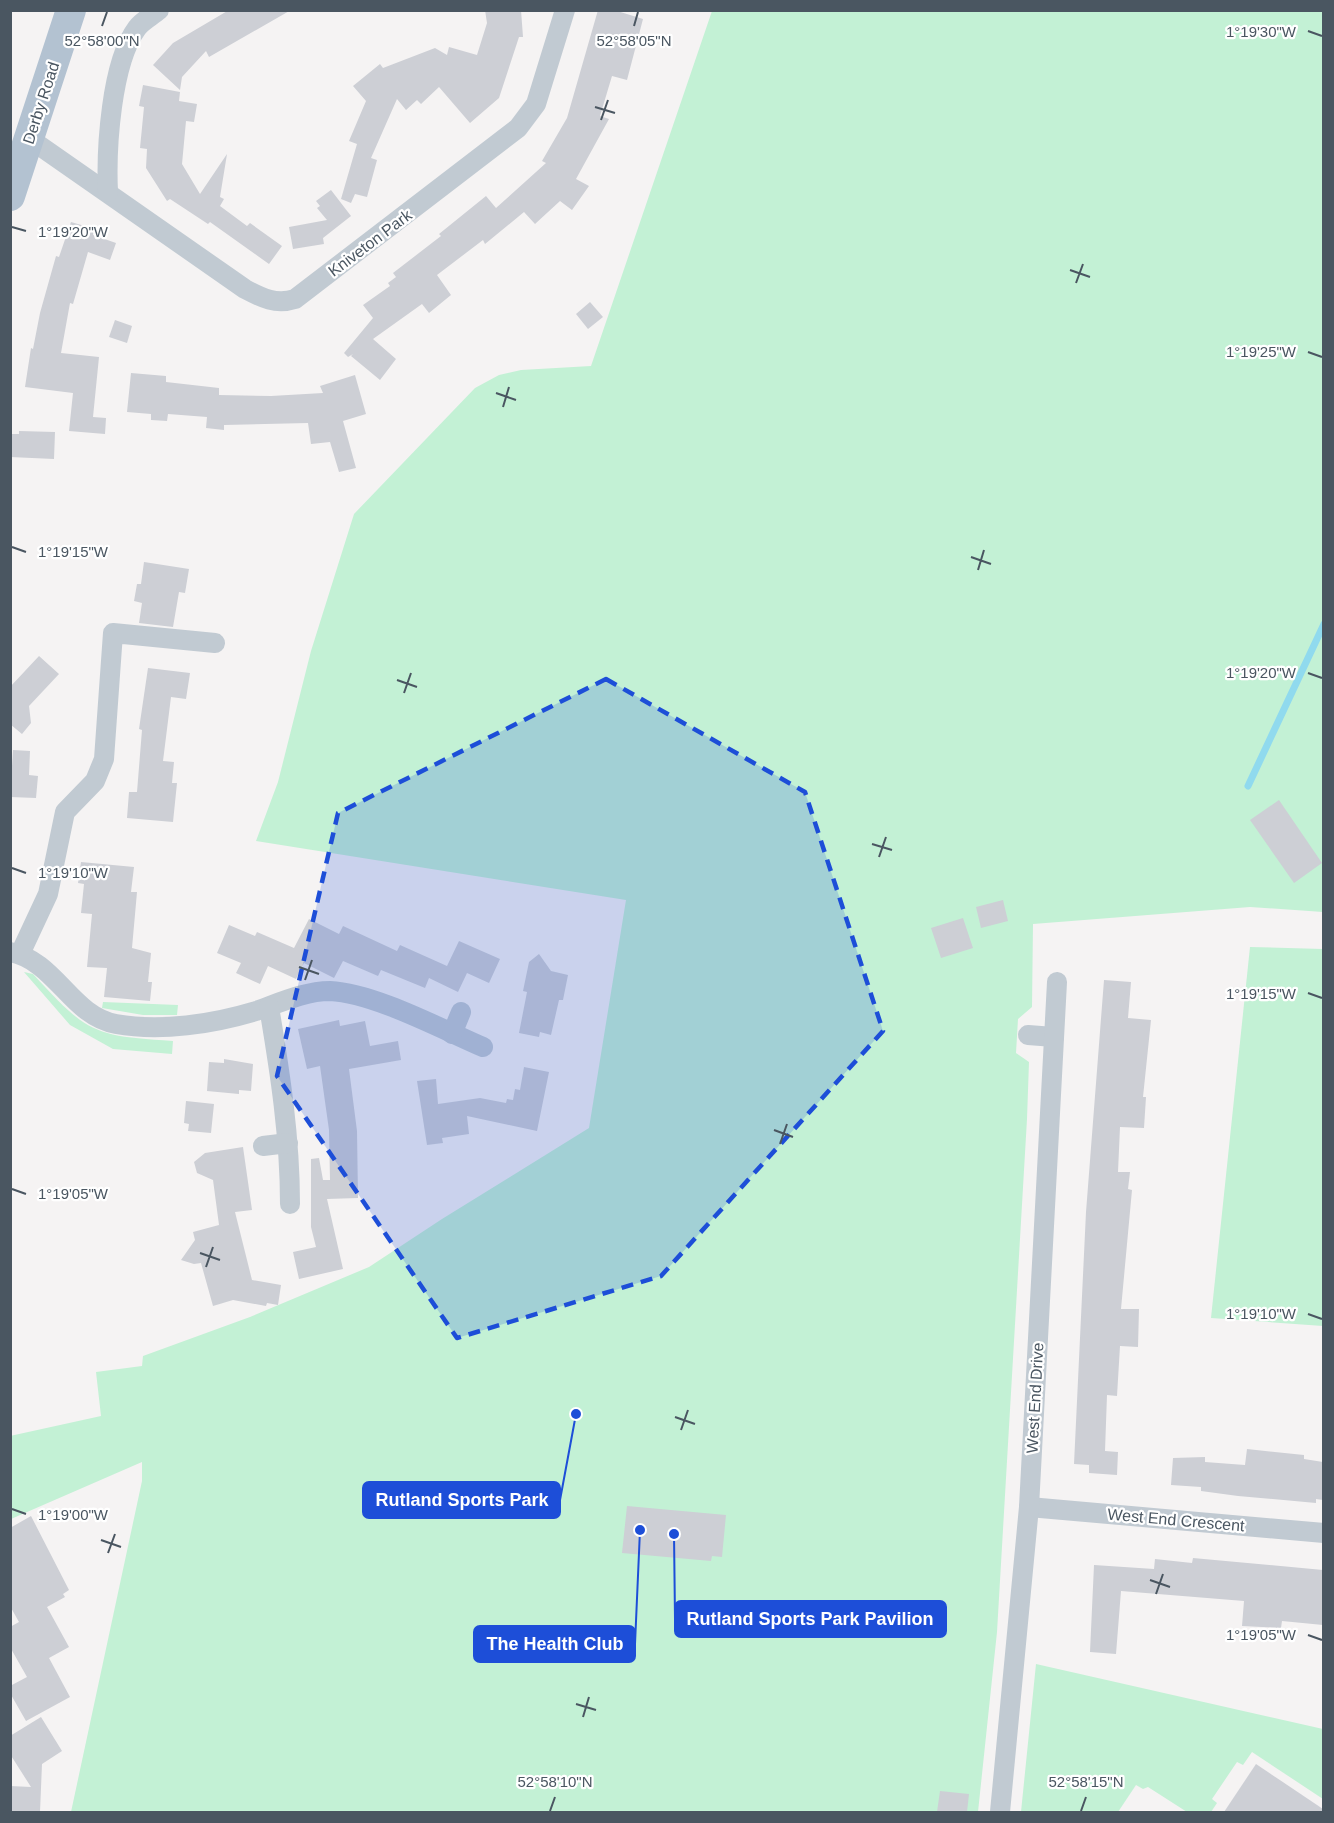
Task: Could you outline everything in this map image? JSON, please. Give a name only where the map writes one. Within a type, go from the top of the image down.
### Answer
[{"type":"main road","name":"Derby Road","points":[[10,196],[71,10]]},
{"type":"street","points":[[108,192],[107,141],[113,98],[126,51],[137,27],[159,10]]},
{"type":"street","name":"Kniveton Park","points":[[30,139],[245,289],[268,300],[286,302],[296,299],[518,128],[536,104],[565,10]]},
{"type":"street","points":[[215,643],[113,633],[104,759],[95,781],[65,812],[48,894],[15,953],[40,964],[78,1004],[96,1018],[118,1025],[180,1026],[236,1017],[312,993],[340,992],[357,995],[483,1047]]},
{"type":"street","name":"West End Drive","points":[[999,1812],[1029,1507],[1057,982]]},
{"type":"street","points":[[269,1006],[288,1143],[290,1204]]},
{"type":"street","points":[[452,1034],[461,1012]]},
{"type":"street","points":[[1028,1035],[1054,1037]]},
{"type":"street","points":[[263,1146],[288,1143]]},
{"type":"street","name":"West End Crescent","points":[[1029,1507],[1323,1533]]},
{"type":"highlighted area","points":[[606,679],[805,792],[883,1031],[661,1276],[457,1338],[277,1076],[338,813]]},
{"type":"green space","points":[[712,11],[1323,11],[1323,912],[1250,907],[1033,924],[1032,1007],[1018,1019],[1016,1053],[1029,1062],[1027,1119],[997,1632],[978,1812],[71,1812],[142,1481],[142,1462],[11,1519],[10,1436],[101,1416],[96,1372],[142,1366],[143,1356],[250,1317],[369,1267],[589,1128],[626,900],[256,841],[278,782],[311,651],[354,514],[475,388],[499,375],[521,370],[591,366]]},
{"type":"green space","points":[[1250,947],[1323,949],[1323,1326],[1211,1318]]},
{"type":"green space","points":[[24,972],[33,974],[66,1009],[93,1028],[125,1037],[173,1041],[172,1054],[113,1049],[70,1025]]},
{"type":"green space","points":[[103,1002],[178,1005],[177,1015],[143,1015],[102,1008]]},
{"type":"green space","points":[[1036,1664],[1323,1729],[1323,1799],[1252,1752],[1243,1765],[1237,1762],[1212,1799],[1217,1803],[1211,1812],[1187,1812],[1148,1787],[1143,1789],[1136,1785],[1118,1812],[1021,1812]]},
{"type":"building","points":[[229,10],[291,10],[209,57],[206,51],[182,77],[180,90],[153,65],[173,43]]},
{"type":"building","points":[[485,10],[521,10],[523,37],[519,37],[499,98],[470,123],[439,87],[421,104],[417,100],[406,110],[397,99],[371,158],[377,160],[367,197],[355,194],[351,203],[341,199],[357,144],[349,141],[366,101],[353,86],[380,64],[383,68],[435,48],[447,55],[449,47],[477,55],[487,23]]},
{"type":"building","points":[[598,10],[614,10],[643,19],[627,80],[612,76],[600,116],[609,119],[576,179],[589,186],[572,210],[560,201],[535,224],[524,212],[485,244],[483,240],[437,275],[451,295],[429,313],[422,304],[373,339],[396,359],[380,380],[351,356],[353,354],[348,357],[344,353],[373,318],[363,305],[390,286],[388,283],[396,277],[393,273],[441,236],[439,234],[486,196],[496,208],[546,163],[542,161],[567,118]]},
{"type":"building","points":[[143,85],[180,92],[179,101],[197,104],[194,122],[186,121],[182,164],[200,194],[227,154],[220,197],[224,199],[220,206],[247,226],[250,223],[282,246],[269,264],[210,222],[208,224],[170,199],[167,201],[146,168],[147,149],[140,148],[144,107],[139,106]]},
{"type":"building","points":[[331,190],[351,216],[323,238],[324,244],[293,249],[289,227],[327,220],[317,208],[320,206],[316,201]]},
{"type":"building","points":[[71,222],[95,229],[93,235],[116,243],[110,260],[88,252],[73,304],[70,303],[61,353],[99,357],[93,417],[106,418],[105,434],[69,431],[73,393],[25,387],[31,348],[33,349],[40,313],[56,256],[59,257]]},
{"type":"building","points":[[590,302],[603,317],[588,329],[576,314]]},
{"type":"building","points":[[115,320],[132,326],[127,343],[109,337]]},
{"type":"building","points":[[131,373],[166,376],[166,382],[219,388],[219,395],[271,396],[323,393],[320,386],[355,375],[366,414],[343,421],[356,468],[339,472],[330,442],[311,444],[308,423],[224,425],[224,430],[206,428],[207,417],[168,414],[167,421],[151,420],[151,414],[127,412]]},
{"type":"building","points":[[19,431],[55,432],[54,459],[10,457],[10,434],[19,434]]},
{"type":"building","points":[[144,562],[189,569],[185,593],[179,592],[173,627],[139,623],[142,603],[134,601],[137,584],[141,584]]},
{"type":"building","points":[[39,656],[59,674],[29,706],[31,723],[22,734],[10,724],[10,687]]},
{"type":"building","points":[[148,668],[190,673],[186,699],[171,697],[163,761],[174,762],[172,783],[177,783],[173,822],[127,818],[129,792],[137,792],[142,730],[139,729]]},
{"type":"building","points":[[13,750],[30,751],[29,775],[38,776],[36,798],[10,797]]},
{"type":"building","points":[[1279,800],[1322,863],[1294,883],[1250,820]]},
{"type":"building","points":[[81,862],[134,867],[131,892],[137,892],[132,948],[151,953],[148,982],[152,982],[150,1001],[104,997],[107,968],[87,967],[92,914],[81,913],[84,884],[78,883]]},
{"type":"building","points":[[1003,900],[1008,921],[981,928],[976,907]]},
{"type":"building","points":[[963,918],[973,948],[941,958],[931,928]]},
{"type":"building","points":[[309,919],[339,934],[343,926],[397,951],[400,945],[447,966],[459,941],[500,959],[489,983],[467,973],[458,992],[429,978],[425,988],[381,970],[378,976],[343,961],[334,978],[304,963],[296,979],[268,966],[260,984],[236,973],[241,963],[217,953],[229,925],[255,936],[257,932],[294,948]]},
{"type":"building","points":[[539,954],[551,971],[568,975],[563,1000],[559,1000],[551,1035],[540,1032],[539,1037],[519,1033],[527,992],[523,991],[529,962]]},
{"type":"building","points":[[1104,980],[1131,982],[1128,1018],[1151,1020],[1143,1097],[1146,1097],[1144,1128],[1120,1127],[1118,1172],[1130,1172],[1128,1189],[1132,1190],[1121,1309],[1139,1309],[1138,1347],[1120,1346],[1117,1396],[1107,1395],[1105,1451],[1118,1452],[1117,1475],[1089,1473],[1089,1465],[1074,1464],[1086,1212]]},
{"type":"building","points":[[339,1020],[340,1026],[365,1021],[370,1046],[398,1041],[401,1060],[349,1069],[357,1131],[358,1198],[327,1199],[343,1269],[299,1279],[293,1252],[316,1247],[311,1227],[311,1159],[319,1158],[323,1180],[330,1180],[329,1130],[320,1066],[307,1069],[298,1029]]},
{"type":"building","points":[[224,1059],[253,1064],[251,1091],[239,1090],[239,1094],[207,1091],[209,1062],[224,1063]]},
{"type":"building","points":[[524,1067],[549,1072],[537,1131],[467,1116],[469,1134],[442,1138],[443,1143],[427,1145],[417,1081],[436,1079],[438,1104],[480,1098],[506,1103],[507,1099],[513,1100],[515,1089],[520,1090]]},
{"type":"building","points":[[186,1101],[214,1104],[211,1133],[188,1131],[189,1124],[184,1123]]},
{"type":"building","points":[[243,1147],[252,1210],[235,1212],[252,1280],[281,1285],[278,1305],[267,1303],[266,1306],[233,1300],[213,1306],[201,1263],[194,1264],[181,1260],[195,1240],[193,1232],[219,1225],[213,1180],[197,1173],[194,1162],[205,1153]]},
{"type":"building","points":[[1247,1449],[1304,1455],[1304,1459],[1323,1462],[1323,1500],[1316,1499],[1316,1503],[1238,1496],[1201,1491],[1201,1487],[1171,1485],[1173,1458],[1205,1457],[1205,1462],[1245,1465]]},
{"type":"building","points":[[627,1506],[726,1515],[722,1557],[712,1556],[711,1561],[622,1553]]},
{"type":"building","points":[[31,1516],[69,1590],[63,1594],[65,1597],[47,1607],[69,1647],[49,1658],[70,1697],[26,1721],[10,1693],[10,1686],[27,1677],[10,1647],[10,1627],[19,1622],[10,1606],[10,1528]]},
{"type":"building","points":[[1193,1558],[1323,1570],[1323,1625],[1282,1621],[1281,1628],[1242,1626],[1244,1601],[1121,1591],[1116,1654],[1090,1652],[1094,1565],[1154,1569],[1155,1559],[1192,1563]]},
{"type":"building","points":[[41,1717],[62,1751],[42,1764],[40,1812],[10,1812],[10,1786],[31,1787],[10,1754],[10,1736]]},
{"type":"building","points":[[1256,1764],[1323,1809],[1323,1812],[1224,1812]]},
{"type":"building","points":[[940,1791],[969,1794],[967,1812],[937,1812]]},
{"type":"waterway","points":[[1248,786],[1324,624]]},
{"type":"place","name":"Rutland Sports Park","points":[[576,1414]]},
{"type":"place","name":"The Health Club","points":[[640,1530]]},
{"type":"place","name":"Rutland Sports Park Pavilion","points":[[674,1534]]}]
